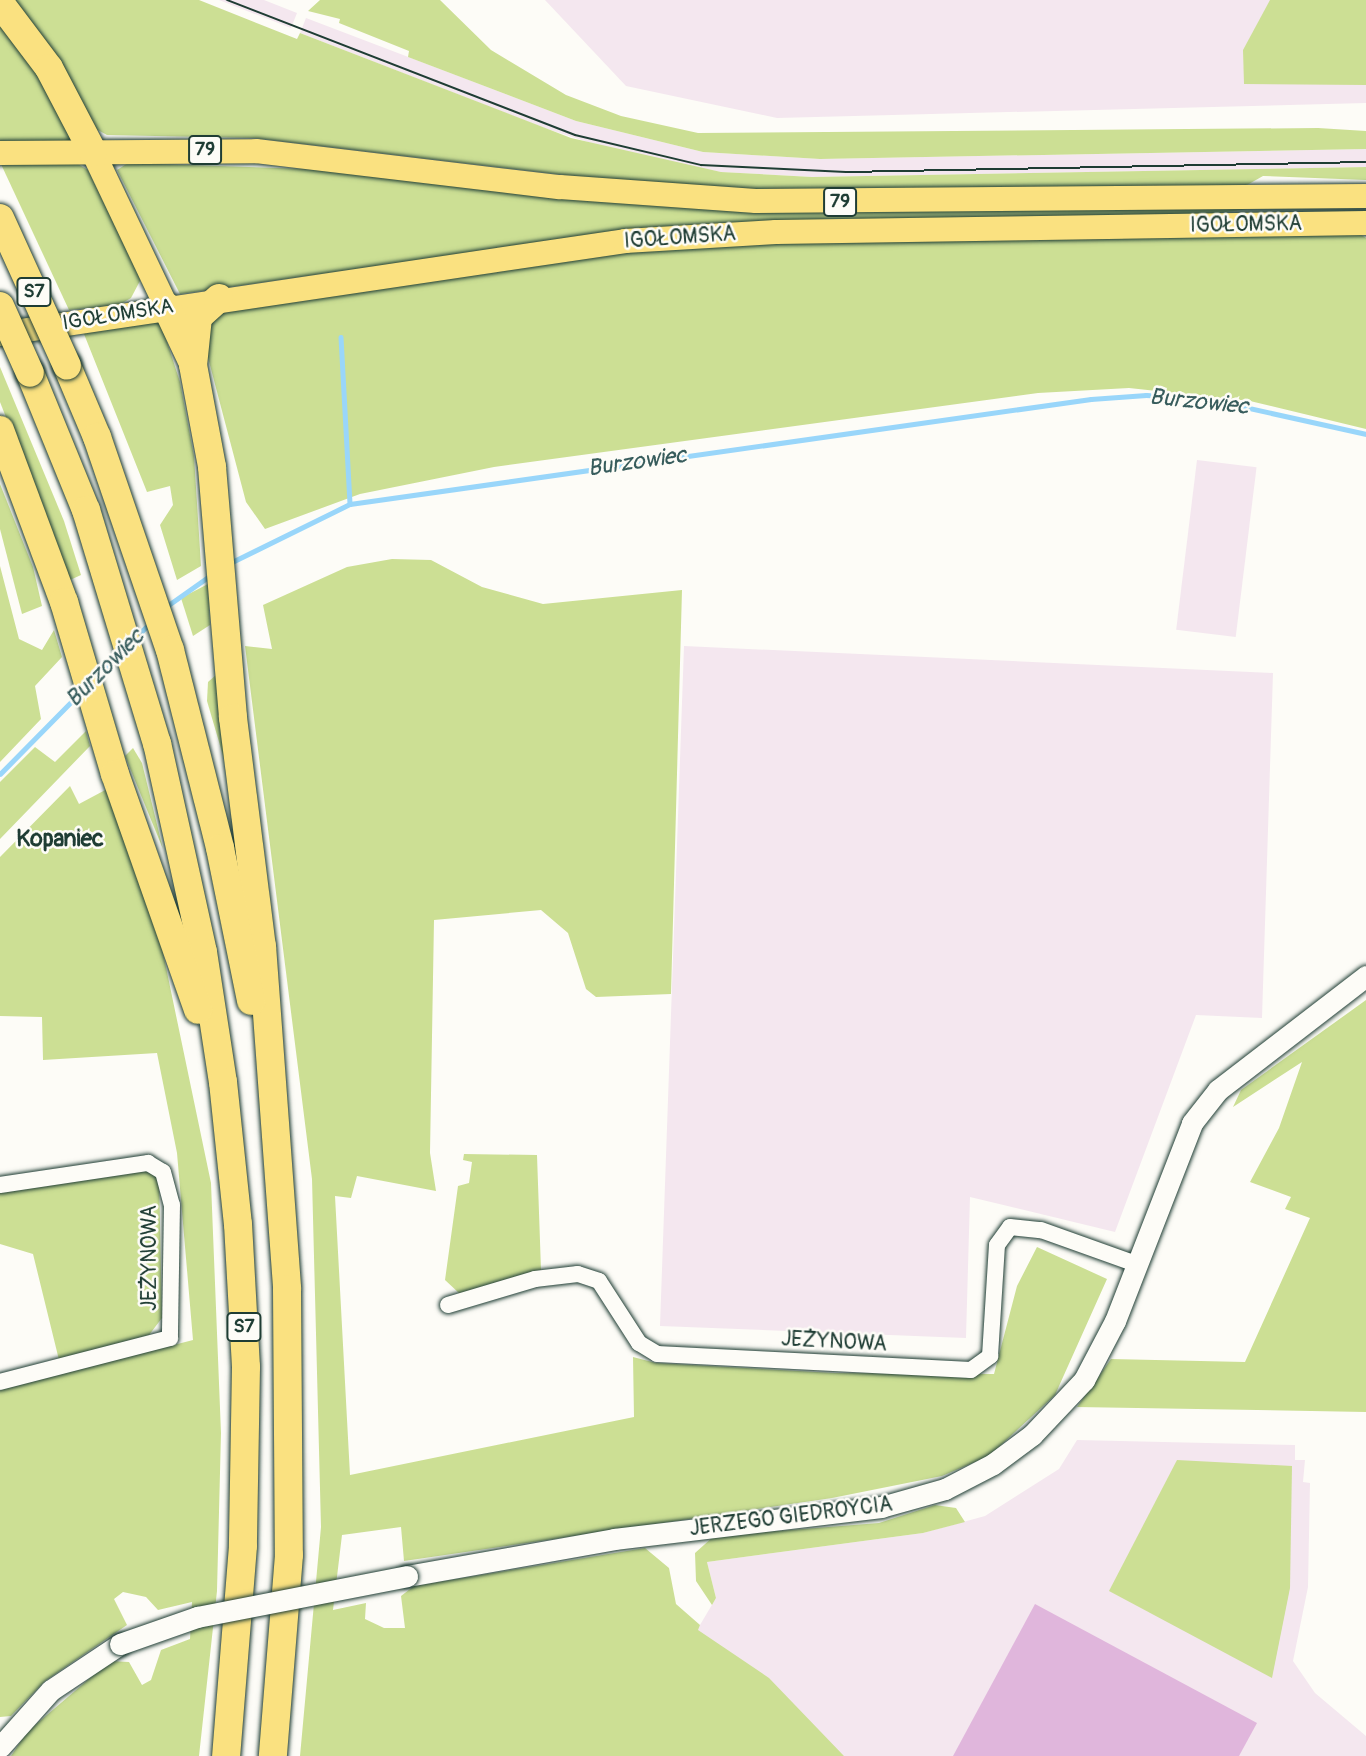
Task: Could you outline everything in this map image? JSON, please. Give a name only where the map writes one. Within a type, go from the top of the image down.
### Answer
[{"type":"highway","points":[[0,3],[48,68],[93,152]]},
{"type":"highway","name":"S7","points":[[0,218],[67,366],[120,500],[186,716],[220,848],[271,1093],[287,1289],[291,1470],[273,1756]]},
{"type":"highway","points":[[193,365],[198,317],[219,298]]},
{"type":"highway","name":"S7","points":[[0,306],[86,510],[157,743],[201,939],[223,1082],[246,1367],[243,1546],[226,1756]]},
{"type":"highway","points":[[166,306],[193,365],[212,467],[229,668],[261,946],[271,1093]]},
{"type":"highway","points":[[0,430],[64,602],[115,774],[170,918],[223,1082]]},
{"type":"main road","name":"IGOŁOMSKA","points":[[93,152],[256,151],[572,188],[756,201],[1366,196]]},
{"type":"main road","name":"79","points":[[0,153],[93,152]]},
{"type":"main road","points":[[93,152],[166,306]]},
{"type":"main road","name":"IGOŁOMSKA","points":[[0,334],[517,253],[697,235],[1366,223]]},
{"type":"street","name":"JERZEGO GIEDROYCIA","points":[[3,1737],[65,1678],[120,1644],[197,1617],[614,1539],[881,1507],[962,1481],[1032,1435],[1084,1380],[1115,1321],[1192,1123],[1219,1090],[1366,976]]},
{"type":"street","name":"JEŻYNOWA","points":[[0,1185],[148,1163],[163,1172],[172,1205],[170,1338],[0,1382]]},
{"type":"street","name":"JEŻYNOWA","points":[[448,1305],[535,1279],[578,1274],[599,1281],[639,1343],[657,1354],[971,1370],[990,1356],[997,1245],[1010,1227],[1041,1230],[1136,1264]]},
{"type":"shaded area","points":[[219,0],[264,0],[297,13],[291,28]]},
{"type":"shaded area","points":[[545,0],[1366,0],[1366,103],[777,118],[626,86]]},
{"type":"shaded area","points":[[306,18],[576,121],[703,152],[820,159],[1366,149],[1366,167],[812,177],[721,172],[635,157],[544,128],[300,33]]},
{"type":"shaded area","points":[[1197,460],[1257,467],[1236,637],[1176,630]]},
{"type":"shaded area","points":[[684,646],[1273,673],[1262,1018],[1196,1015],[1115,1232],[970,1197],[966,1338],[660,1326]]},
{"type":"shaded area","points":[[1077,1440],[1295,1445],[1295,1460],[1305,1460],[1303,1482],[1310,1483],[1308,1587],[1293,1661],[1315,1693],[1366,1736],[1366,1756],[844,1756],[697,1630],[716,1598],[707,1562],[923,1533],[985,1516],[1059,1469]]},
{"type":"green space","points":[[11,0],[199,0],[297,39],[300,33],[571,138],[721,172],[812,177],[1366,167],[1366,180],[1263,176],[1240,189],[700,191],[253,138],[107,135],[96,129]]},
{"type":"green space","points":[[320,0],[440,0],[491,50],[566,95],[621,116],[698,133],[1318,128],[1366,131],[1366,149],[820,159],[703,152],[576,121],[408,57],[409,51],[339,23],[340,19],[308,11]]},
{"type":"green space","points":[[1270,0],[1366,0],[1366,85],[1244,84],[1243,50]]},
{"type":"green space","points":[[0,17],[12,31],[77,142],[0,145]]},
{"type":"green space","points":[[0,162],[76,163],[88,170],[141,279],[131,298],[119,305],[69,310]]},
{"type":"green space","points":[[128,163],[340,170],[552,195],[1261,207],[1186,218],[602,234],[180,294],[117,170]]},
{"type":"green space","points":[[1360,234],[1366,238],[1366,429],[1250,401],[1129,388],[1038,393],[494,467],[360,494],[265,529],[246,502],[206,350],[205,318],[218,308],[669,247],[800,239]]},
{"type":"green space","points":[[159,317],[180,382],[194,456],[201,566],[177,580],[160,525],[173,505],[170,486],[147,492],[82,329]]},
{"type":"green space","points":[[0,367],[64,521],[81,575],[70,580],[0,402]]},
{"type":"green space","points":[[0,484],[33,567],[42,606],[22,614],[0,529]]},
{"type":"green space","points":[[392,559],[431,560],[482,587],[543,604],[682,590],[671,994],[596,997],[586,989],[568,933],[541,910],[434,920],[430,1153],[436,1191],[357,1176],[351,1198],[335,1196],[350,1475],[634,1417],[633,1357],[656,1363],[835,1373],[994,1374],[1017,1286],[1037,1247],[1107,1279],[1055,1395],[989,1456],[942,1476],[832,1498],[404,1561],[401,1527],[342,1535],[333,1610],[366,1603],[365,1619],[384,1628],[405,1628],[401,1596],[414,1586],[645,1548],[669,1568],[676,1604],[700,1625],[698,1630],[769,1678],[844,1756],[300,1756],[321,1527],[312,1179],[245,646],[272,649],[263,605],[347,567]]},
{"type":"green space","points":[[0,566],[19,639],[42,650],[54,630],[62,657],[35,686],[41,719],[0,762]]},
{"type":"green space","points":[[208,584],[210,625],[193,636],[181,598]]},
{"type":"green space","points":[[216,675],[229,776],[207,701],[208,682]]},
{"type":"green space","points":[[86,731],[90,746],[0,839],[0,782],[35,747],[55,762]]},
{"type":"green space","points":[[133,748],[142,763],[163,849],[125,756]]},
{"type":"green space","points":[[70,786],[79,804],[109,788],[153,905],[211,1183],[221,1433],[217,1591],[199,1756],[11,1756],[27,1732],[110,1661],[129,1662],[142,1685],[151,1680],[161,1650],[190,1639],[192,1602],[158,1610],[146,1597],[123,1592],[114,1599],[127,1625],[45,1681],[11,1716],[0,1717],[0,1390],[193,1340],[177,1153],[157,1053],[43,1060],[42,1017],[0,1016],[0,857]]},
{"type":"green space","points":[[1366,1000],[1366,1412],[1077,1407],[1111,1359],[1245,1362],[1310,1218],[1285,1209],[1291,1197],[1250,1182],[1279,1128],[1302,1062],[1233,1107],[1241,1090]]},
{"type":"green space","points":[[464,1154],[537,1155],[541,1270],[460,1294],[445,1280],[458,1186],[469,1183],[472,1162],[463,1160]]},
{"type":"green space","points":[[132,1166],[159,1176],[162,1318],[149,1335],[59,1360],[33,1254],[0,1244],[0,1190]]},
{"type":"green space","points":[[1177,1460],[1292,1466],[1290,1588],[1272,1678],[1109,1591]]},
{"type":"green space","points":[[935,1505],[956,1508],[965,1522],[923,1533],[707,1562],[716,1598],[712,1605],[696,1581],[695,1553],[714,1536],[879,1523]]},
{"type":"building","points":[[1035,1604],[1257,1723],[1239,1756],[953,1756]]},
{"type":"waterway","points":[[341,337],[350,504]]},
{"type":"waterway","name":"Burzowiec","points":[[230,563],[350,504],[1091,399],[1146,395],[1204,398],[1366,434]]},
{"type":"waterway","name":"Burzowiec","points":[[167,606],[211,575]]},
{"type":"waterway","name":"Burzowiec","points":[[135,638],[151,622]]},
{"type":"waterway","name":"Burzowiec","points":[[98,676],[119,655]]},
{"type":"waterway","name":"Burzowiec","points":[[0,774],[79,694]]},
{"type":"tram line","points":[[227,0],[575,135],[701,165],[846,172],[1366,162]]},
{"type":"district","name":"Kopaniec","points":[[60,839]]}]
